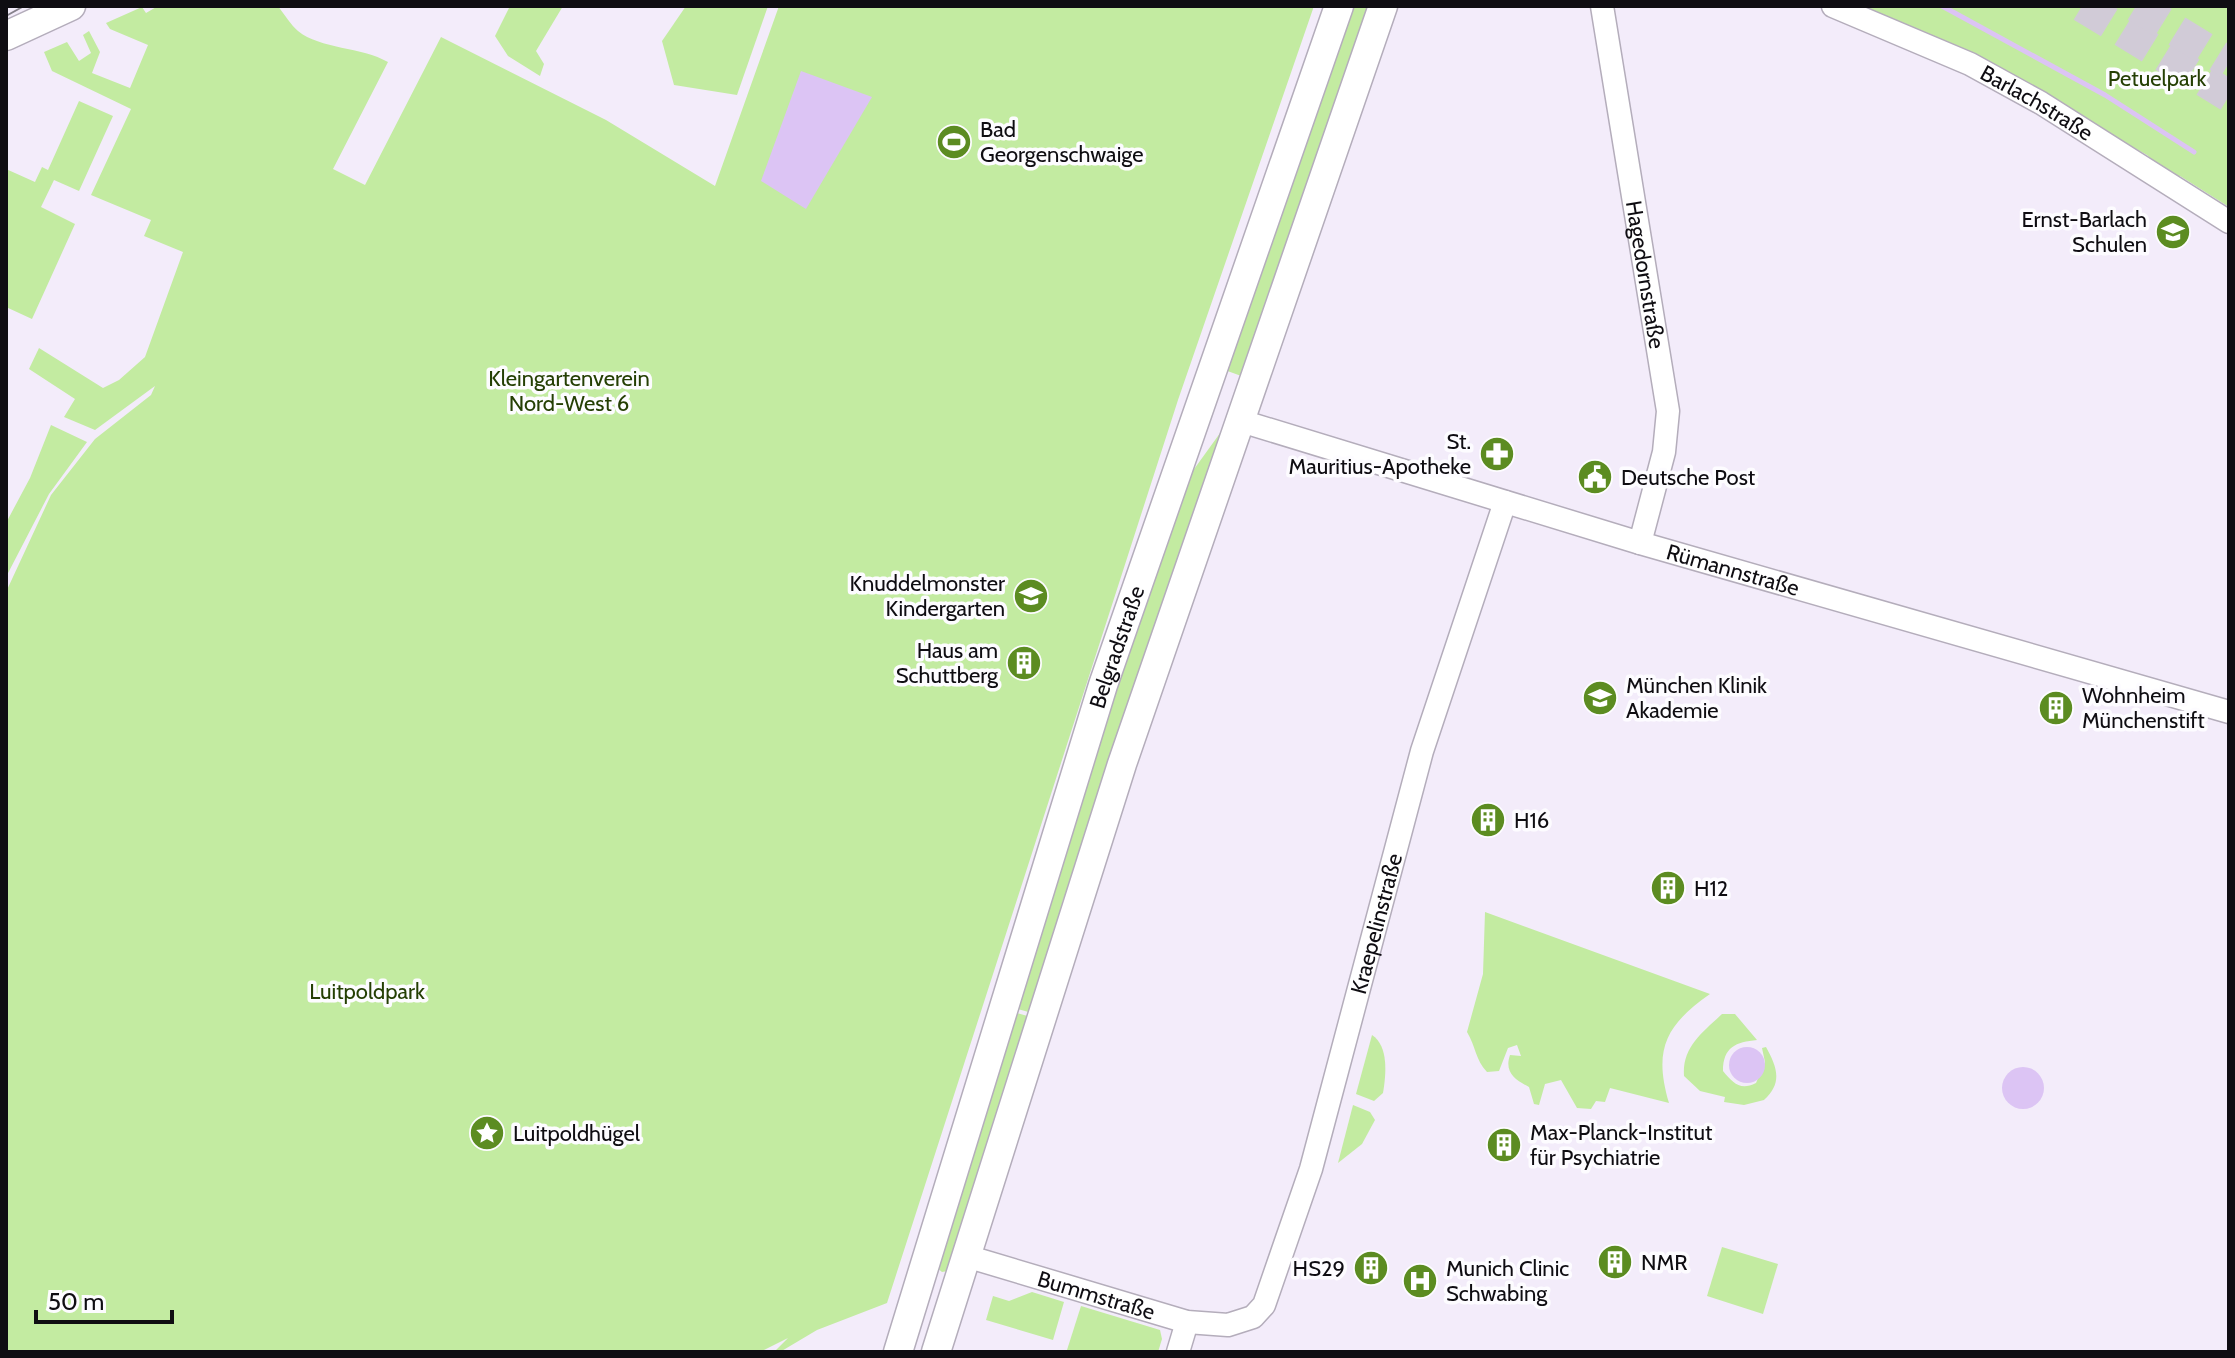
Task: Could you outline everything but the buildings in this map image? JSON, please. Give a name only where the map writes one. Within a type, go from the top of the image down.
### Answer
[{"type":"main road","points":[[6,36],[71,6]]},
{"type":"main road","name":"Belgradstraße","points":[[898,1352],[1111,661],[1339,6]]},
{"type":"main road","name":"Belgradstraße","points":[[936,1352],[1122,764],[1383,6]]},
{"type":"main road","points":[[915,1297],[963,1266]]},
{"type":"street","name":"Hagedornstraße","points":[[1602,6],[1668,411],[1664,452],[1640,543]]},
{"type":"street","name":"Barlachstraße","points":[[1833,6],[1900,32],[1993,76],[2229,222]]},
{"type":"street","name":"Rümannstraße","points":[[1241,421],[1640,543],[2229,712]]},
{"type":"street","name":"Kraepelinstraße","points":[[1228,1325],[1253,1317],[1264,1305],[1303,1195],[1414,779],[1505,502]]},
{"type":"street","name":"Bummstraße","points":[[963,1266],[1187,1322],[1228,1325]]},
{"type":"street","points":[[1178,1352],[1187,1322]]},
{"type":"green space","name":"Luitpoldpark","points":[[158,6],[278,6],[295,29],[307,37],[388,62],[333,169],[365,185],[441,37],[606,120],[715,186],[779,6],[1314,6],[1178,400],[887,1303],[817,1330],[780,1352],[774,1352],[788,1338],[760,1352],[6,1352],[6,592],[51,495],[95,439],[151,395],[155,386],[95,430],[64,417],[75,399],[29,369],[39,348],[103,388],[119,380],[145,357],[183,252],[144,236],[151,220],[91,195],[131,109],[52,71],[44,52],[67,42],[79,61],[91,53],[83,35],[89,31],[100,52],[92,73],[130,88],[148,45],[110,29],[106,23],[142,7],[146,13]]},
{"type":"green space","points":[[510,6],[563,6],[536,51],[544,64],[540,76],[508,56],[495,36]]},
{"type":"green space","points":[[686,6],[768,6],[737,95],[674,85],[662,41]]},
{"type":"green space","points":[[1350,6],[1374,6],[1244,377],[1222,369]]},
{"type":"green space","name":"Petuelpark","points":[[1856,6],[2229,6],[2229,207],[2180,176],[2176,181],[2147,155],[1957,50]]},
{"type":"green space","points":[[79,101],[113,116],[79,191],[54,180],[41,207],[75,224],[32,319],[6,307],[6,169],[35,182],[42,167],[48,170]]},
{"type":"green space","points":[[51,425],[87,442],[49,494],[6,577],[6,523],[30,478]]},
{"type":"green space","points":[[1223,429],[1085,843],[1063,900],[1032,1013],[1014,1008],[1098,737],[1192,472]]},
{"type":"green space","points":[[1485,912],[1710,994],[1683,1017],[1667,1040],[1662,1068],[1669,1103],[1610,1088],[1605,1102],[1596,1101],[1591,1109],[1577,1108],[1561,1080],[1545,1084],[1539,1105],[1534,1104],[1529,1087],[1515,1078],[1508,1066],[1510,1055],[1521,1056],[1517,1045],[1508,1048],[1499,1071],[1487,1072],[1467,1032],[1483,974]]},
{"type":"green space","points":[[1013,1012],[1031,1017],[948,1271],[942,1272],[936,1267]]},
{"type":"green space","points":[[1722,1014],[1735,1014],[1757,1040],[1737,1044],[1725,1056],[1723,1071],[1734,1082],[1741,1086],[1756,1083],[1765,1062],[1762,1048],[1766,1047],[1770,1054],[1776,1081],[1764,1100],[1744,1105],[1724,1102],[1725,1097],[1700,1091],[1684,1076],[1690,1049]]},
{"type":"green space","points":[[1372,1035],[1384,1053],[1385,1070],[1383,1093],[1374,1101],[1356,1094]]},
{"type":"green space","points":[[1353,1105],[1370,1112],[1375,1120],[1362,1144],[1338,1163]]},
{"type":"green space","points":[[1722,1247],[1778,1264],[1763,1314],[1707,1296]]},
{"type":"green space","points":[[1032,1292],[1064,1302],[1053,1340],[986,1320],[993,1296],[1009,1301]]},
{"type":"green space","points":[[1081,1306],[1160,1330],[1162,1339],[1158,1352],[1067,1350]]},
{"type":"shaded area","points":[[801,71],[872,97],[806,209],[761,181]]},
{"type":"shaded area","points":[[1747,1047],[1760,1052],[1765,1065],[1760,1078],[1747,1083],[1734,1078],[1729,1065],[1734,1052]]},
{"type":"shaded area","points":[[2023,1067],[2038,1073],[2044,1088],[2038,1103],[2023,1109],[2008,1103],[2002,1088],[2008,1073]]},
{"type":"waterway","points":[[1942,6],[2105,95],[2194,152]]},
{"type":"tunnel","points":[[2082,6],[2229,96]]},
{"type":"tunnel","points":[[2136,6],[2229,63]]},
{"type":"tram line","points":[[6,16],[24,6]]},
{"type":"place","name":"Bad Georgenschwaige","points":[[954,142]]},
{"type":"place","name":"Ernst-Barlach Schulen","points":[[2173,232]]},
{"type":"place","name":"St. Mauritius-Apotheke","points":[[1497,454]]},
{"type":"place","name":"Deutsche Post","points":[[1595,477]]},
{"type":"place","name":"Knuddelmonster Kindergarten","points":[[1031,596]]},
{"type":"place","name":"Haus am Schuttberg","points":[[1024,663]]},
{"type":"place","name":"München Klinik Akademie","points":[[1600,698]]},
{"type":"place","name":"Wohnheim Münchenstift","points":[[2056,708]]},
{"type":"place","name":"H16","points":[[1488,820]]},
{"type":"place","name":"H12","points":[[1668,888]]},
{"type":"place","name":"Luitpoldhügel","points":[[487,1133]]},
{"type":"place","name":"Max-Planck-Institut für Psychiatrie","points":[[1504,1145]]},
{"type":"place","name":"NMR","points":[[1615,1262]]},
{"type":"place","name":"HS29","points":[[1371,1268]]},
{"type":"place","name":"Munich Clinic Schwabing","points":[[1420,1281]]},
{"type":"park label","name":"Kleingartenverein Nord-West 6","points":[[569,390]]}]
